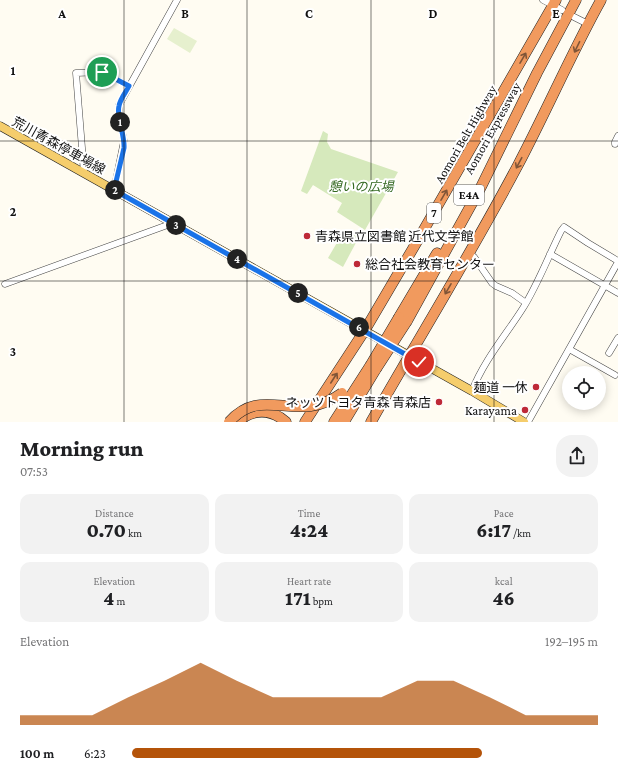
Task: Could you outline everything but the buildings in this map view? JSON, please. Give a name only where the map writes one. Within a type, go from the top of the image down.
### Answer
[{"type":"highway","name":"Aomori Expressway","points":[[334,422],[373,368],[403,322],[444,242],[538,73],[576,0]]},
{"type":"highway","points":[[371,422],[470,253],[519,163],[601,0]]},
{"type":"highway","name":"Aomori Belt Highway","points":[[305,422],[365,330],[557,5]]},
{"type":"highway","name":"Aomori Expressway","points":[[344,422],[388,337],[403,322]]},
{"type":"highway","points":[[229,422],[237,414],[246,409],[264,404],[302,407],[327,402],[342,393],[356,379],[373,368]]},
{"type":"highway","points":[[350,422],[373,368]]},
{"type":"highway","points":[[237,422],[254,412],[262,411],[280,417],[286,422]]},
{"type":"main road","name":"荒川青森停車場線","points":[[0,126],[365,330],[524,422]]},
{"type":"street","points":[[114,190],[124,148],[119,106],[177,0]]},
{"type":"street","points":[[543,0],[557,5]]},
{"type":"street","points":[[574,17],[588,24]]},
{"type":"street","points":[[84,173],[76,73],[102,72],[129,86]]},
{"type":"street","points":[[615,144],[618,136]]},
{"type":"street","points":[[5,284],[173,223]]},
{"type":"street","points":[[472,391],[491,355],[535,288],[564,227],[618,262],[528,422]]},
{"type":"street","points":[[470,253],[492,283],[512,293],[526,303]]},
{"type":"street","points":[[550,254],[618,293]]},
{"type":"street","points":[[609,353],[618,338]]},
{"type":"street","points":[[569,349],[615,375]]},
{"type":"green space","points":[[174,28],[197,41],[190,53],[167,39]]},
{"type":"green space","name":"憩いの広場","points":[[323,131],[328,134],[327,142],[331,149],[398,172],[365,230],[337,212],[342,203],[313,185],[307,194],[301,191]]},
{"type":"green space","points":[[345,229],[359,237],[343,267],[328,258]]},
{"type":"place","name":"青森県立図書館 近代文学館","points":[[307,236]]},
{"type":"place","name":"総合社会教育センター","points":[[357,264]]},
{"type":"place","name":"麺道 一休","points":[[536,387]]},
{"type":"place","name":"ネッツトヨタ青森 青森店","points":[[439,402]]},
{"type":"place","name":"Karayama","points":[[525,410]]},
{"type":"route","points":[[102,72],[129,86],[121,100],[118,111],[124,148],[114,190],[365,330],[419,362]]}]
